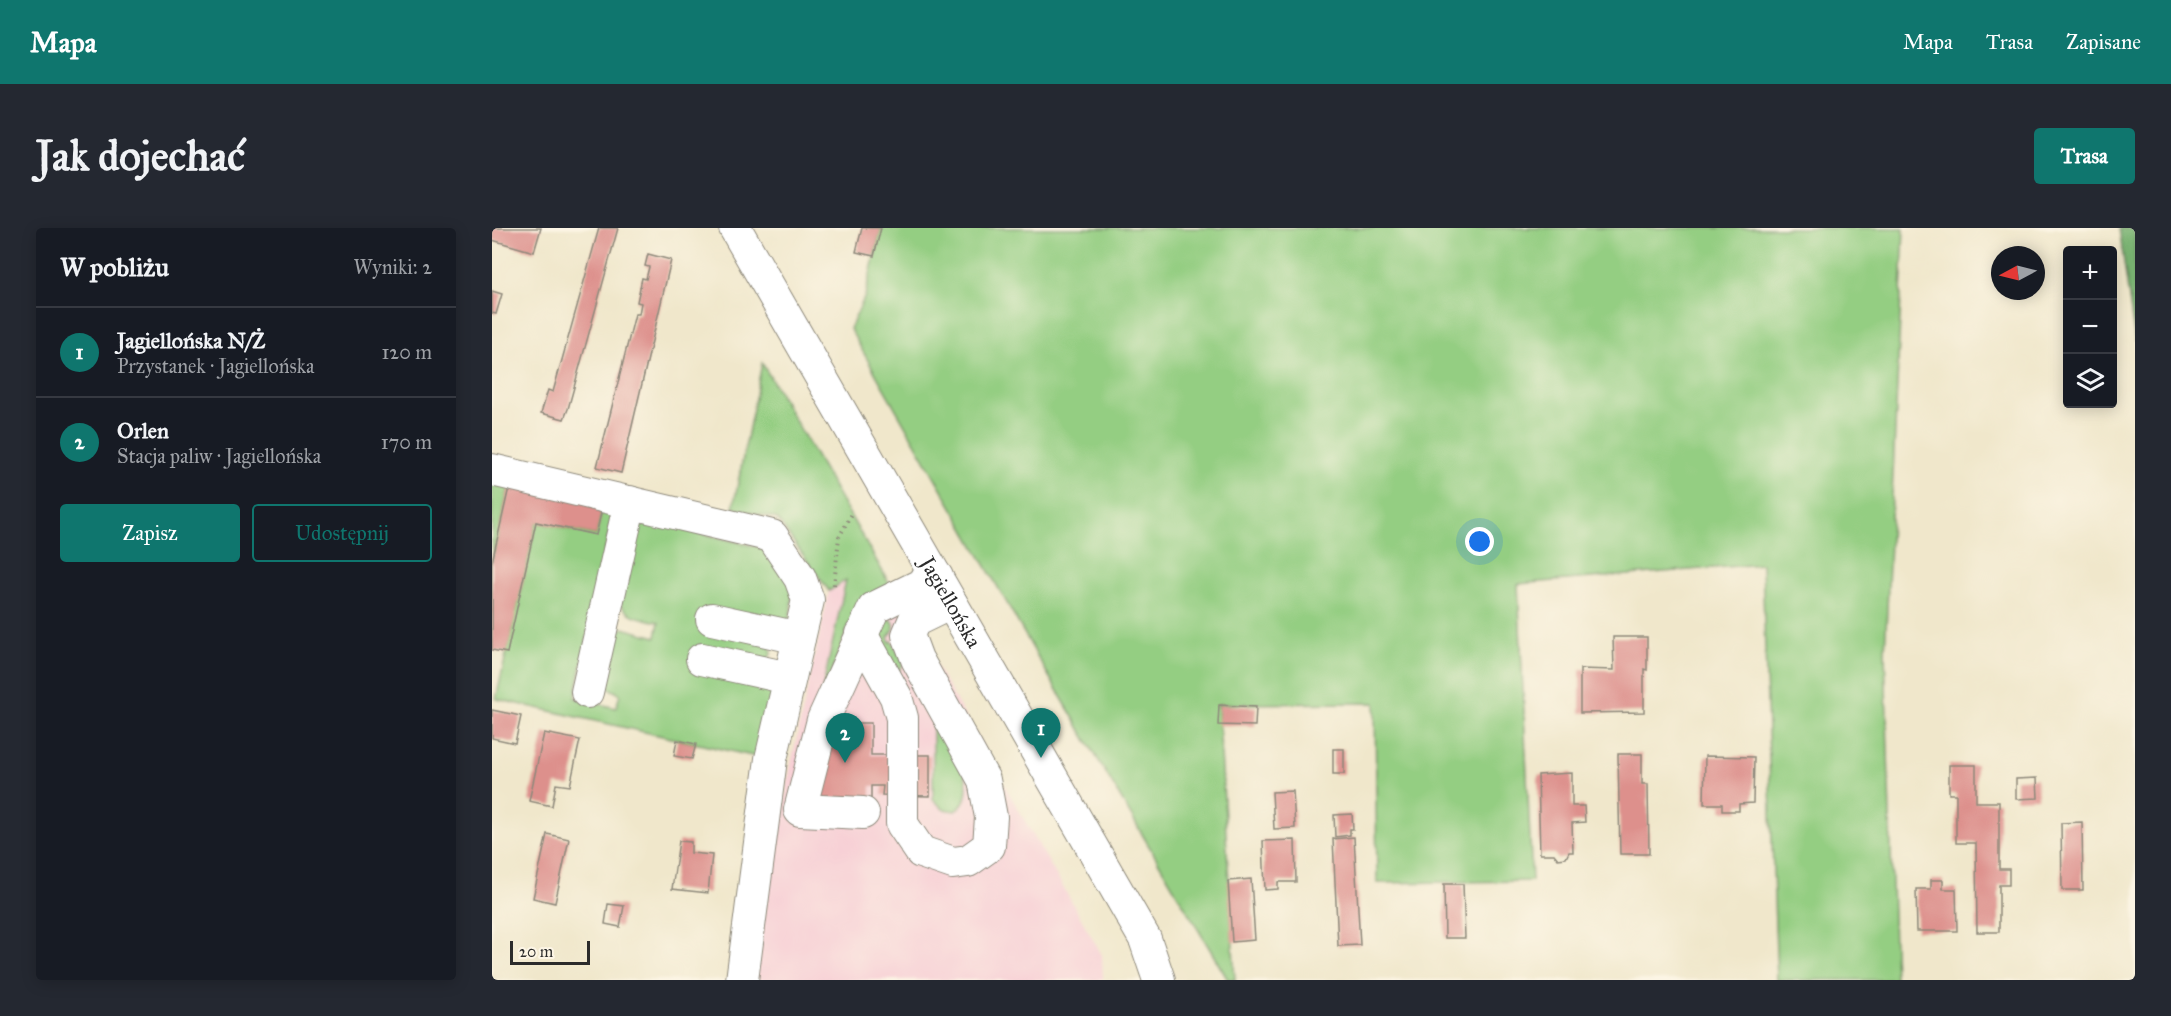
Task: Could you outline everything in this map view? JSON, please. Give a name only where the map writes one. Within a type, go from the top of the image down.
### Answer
[{"type":"street","name":"Jagiellońska","points":[[735,228],[1145,939],[1159,980]]},
{"type":"street","points":[[492,470],[772,536],[800,578],[808,600],[771,759],[742,980]]},
{"type":"street","points":[[587,692],[630,502]]},
{"type":"street","points":[[863,813],[800,810],[823,720],[874,608],[944,590]]},
{"type":"street","points":[[861,634],[896,698],[902,718],[902,824],[921,852],[953,863],[968,861],[989,846],[991,816],[984,780],[917,659],[908,635],[912,623],[944,590]]},
{"type":"street","points":[[712,619],[800,638]]},
{"type":"street","points":[[702,659],[789,678]]},
{"type":"street","points":[[896,698],[930,682]]},
{"type":"shaded area","points":[[861,535],[1102,955],[1103,980],[753,980],[791,763],[829,591],[846,579]]},
{"type":"green space","points":[[881,228],[1904,228],[1885,653],[1895,980],[1777,980],[1762,564],[1518,584],[1532,881],[1377,883],[1375,703],[1218,704],[1235,980],[1228,980],[1047,673],[850,329],[865,296]]},
{"type":"green space","points":[[2119,228],[2135,228],[2135,341]]},
{"type":"green space","points":[[762,363],[891,586],[864,599],[853,614],[819,706],[846,580],[829,591],[777,519],[733,508]]},
{"type":"green space","points":[[492,476],[510,483],[492,562]]},
{"type":"green space","points":[[603,504],[614,508],[575,698],[616,708],[620,694],[608,688],[602,681],[614,634],[623,628],[656,637],[659,622],[640,618],[630,613],[617,599],[639,527],[655,522],[770,550],[793,586],[790,618],[768,642],[772,652],[767,661],[773,693],[757,757],[496,699],[536,522],[596,535]]},
{"type":"green space","points":[[887,618],[892,620],[894,625],[888,637],[904,663],[898,672],[876,636]]},
{"type":"green space","points":[[933,713],[954,749],[966,777],[967,790],[964,802],[955,811],[943,809],[933,799]]},
{"type":"building","points":[[492,228],[541,228],[534,252],[492,240]]},
{"type":"building","points":[[599,228],[618,228],[564,419],[541,413],[548,390],[553,392]]},
{"type":"building","points":[[862,228],[881,228],[874,256],[856,252]]},
{"type":"building","points":[[648,254],[671,260],[621,473],[597,467],[635,314],[639,314],[641,303],[637,302],[642,278],[646,279],[649,267],[645,266]]},
{"type":"building","points":[[492,291],[502,294],[496,314],[492,313]]},
{"type":"building","points":[[510,483],[603,504],[596,535],[536,522],[507,653],[492,650],[492,562]]},
{"type":"building","points":[[1613,637],[1647,637],[1644,712],[1580,713],[1580,669],[1614,670]]},
{"type":"building","points":[[1219,705],[1256,707],[1255,726],[1218,725]]},
{"type":"building","points":[[492,710],[521,716],[515,743],[492,738]]},
{"type":"building","points":[[828,723],[871,723],[871,755],[930,755],[930,796],[882,795],[883,786],[871,786],[871,805],[809,803]]},
{"type":"building","points":[[544,733],[580,740],[570,786],[556,784],[552,806],[529,801]]},
{"type":"building","points":[[677,740],[696,744],[692,759],[674,756]]},
{"type":"building","points":[[1333,749],[1344,749],[1344,774],[1333,774]]},
{"type":"building","points":[[1618,754],[1642,754],[1642,784],[1648,784],[1649,854],[1620,854]]},
{"type":"building","points":[[1705,756],[1754,757],[1753,803],[1739,804],[1739,811],[1722,811],[1722,804],[1704,804]]},
{"type":"building","points":[[1949,765],[1976,765],[1976,802],[1999,802],[1999,869],[2009,869],[2009,885],[1999,885],[1999,932],[1977,932],[1976,843],[1956,843],[1956,794],[1949,794]]},
{"type":"building","points":[[1572,773],[1572,806],[1584,806],[1585,822],[1572,823],[1573,852],[1569,852],[1566,858],[1558,859],[1554,854],[1540,854],[1538,775]]},
{"type":"building","points":[[2037,778],[2038,798],[2016,799],[2016,779]]},
{"type":"building","points":[[1293,791],[1295,828],[1274,829],[1272,792]]},
{"type":"building","points":[[1352,814],[1353,829],[1350,829],[1350,835],[1335,837],[1334,815]]},
{"type":"building","points":[[2082,822],[2083,890],[2062,890],[2061,823]]},
{"type":"building","points":[[547,834],[569,839],[555,903],[533,898]]},
{"type":"building","points":[[1354,837],[1360,945],[1338,946],[1333,839]]},
{"type":"building","points":[[1295,840],[1296,882],[1278,882],[1278,889],[1265,890],[1263,841]]},
{"type":"building","points":[[679,841],[691,842],[691,853],[712,855],[708,893],[672,889]]},
{"type":"building","points":[[1251,879],[1255,940],[1232,942],[1228,881]]},
{"type":"building","points":[[1931,880],[1943,880],[1943,889],[1956,889],[1957,931],[1917,931],[1916,889],[1931,889]]},
{"type":"building","points":[[1444,884],[1463,884],[1465,938],[1445,938]]},
{"type":"building","points":[[608,904],[624,906],[620,927],[605,924]]},
{"type":"place","name":"Jagiellońska N/Ż","points":[[1041,758]]},
{"type":"place","name":"Orlen","points":[[845,763]]}]
